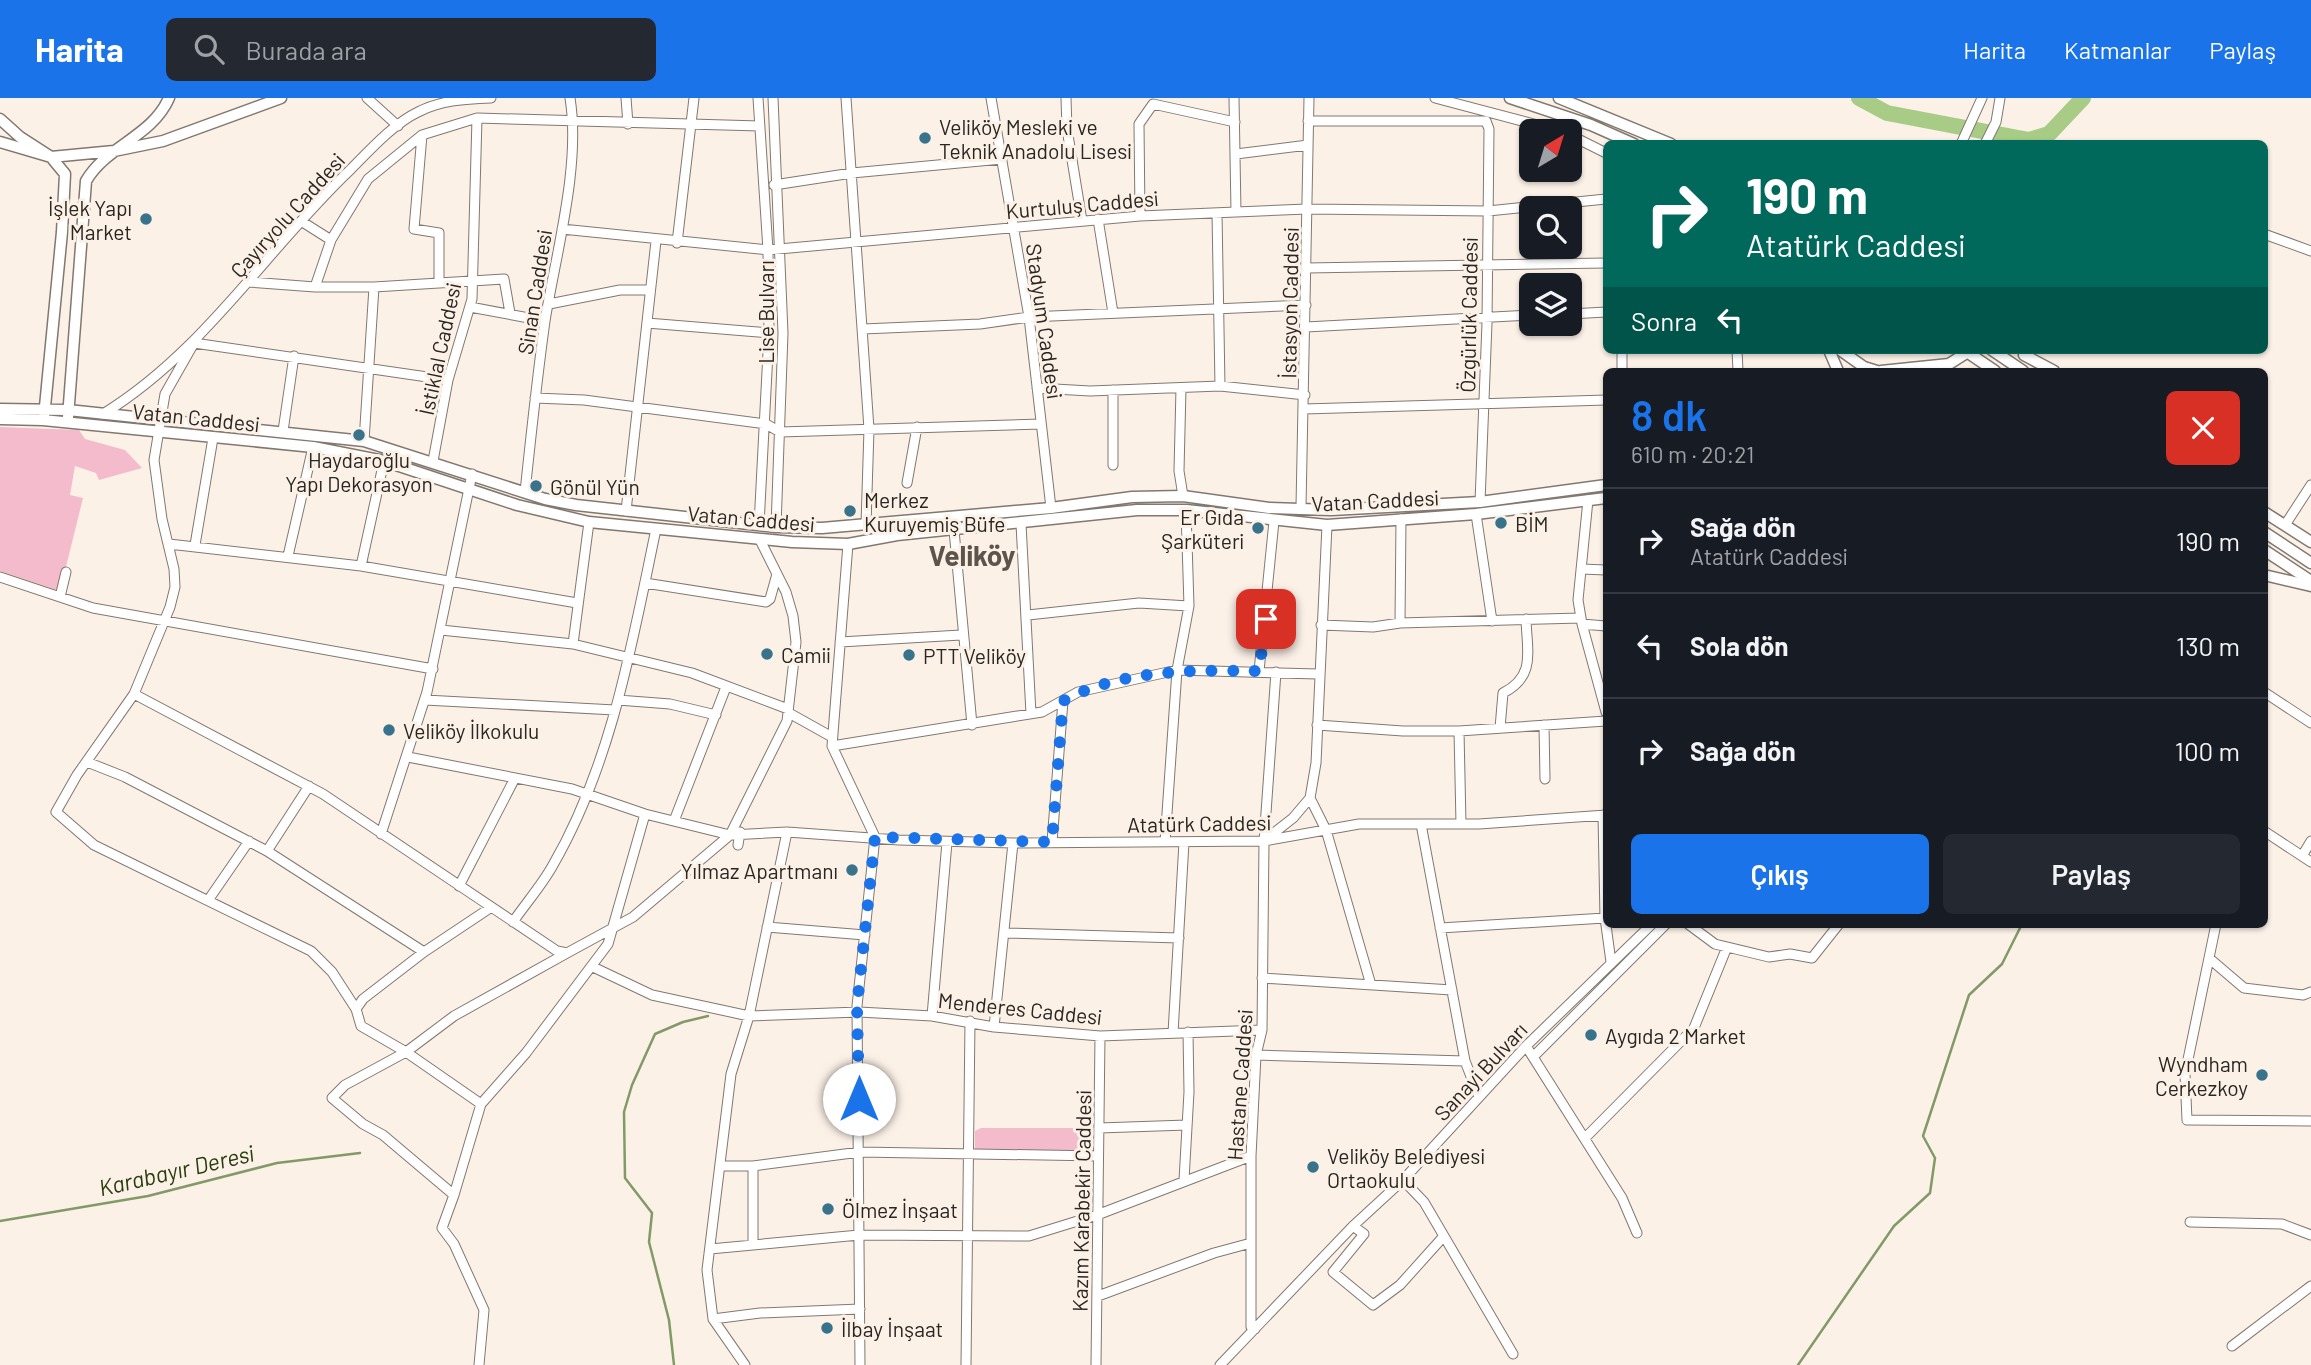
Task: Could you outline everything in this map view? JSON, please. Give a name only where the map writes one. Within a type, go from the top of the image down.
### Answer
[{"type":"main road","points":[[68,423],[86,181],[94,166],[152,122],[169,98]]},
{"type":"main road","points":[[0,142],[51,157],[114,151],[163,141],[281,98]]},
{"type":"main road","points":[[1510,98],[1591,125],[1625,140]]},
{"type":"main road","points":[[1559,98],[1597,111],[1662,140]]},
{"type":"main road","points":[[0,119],[20,137],[51,157],[65,174],[66,191],[44,415]]},
{"type":"main road","points":[[1846,354],[1868,368]]},
{"type":"main road","points":[[1909,368],[1949,364],[1964,354]]},
{"type":"main road","points":[[1972,354],[1991,368]]},
{"type":"main road","points":[[1998,354],[2019,368]]},
{"type":"main road","points":[[2024,354],[2040,368]]},
{"type":"main road","points":[[2025,354],[2049,368]]},
{"type":"main road","points":[[0,409],[44,415]]},
{"type":"main road","name":"Vatan Caddesi","points":[[44,415],[68,410],[364,441],[525,492],[576,505],[776,527],[866,525],[1051,508],[1132,497],[1183,496],[1269,508],[1315,509],[1480,502],[1603,485]]},
{"type":"main road","points":[[0,419],[44,415]]},
{"type":"main road","name":"Vatan Caddesi","points":[[44,415],[68,423],[313,447],[384,461],[517,505],[589,522],[760,540],[848,544],[897,535],[1137,510],[1186,510],[1327,525],[1476,514],[1603,498]]},
{"type":"main road","points":[[1314,524],[1315,509]]},
{"type":"main road","points":[[2268,515],[2311,542]]},
{"type":"main road","points":[[2268,535],[2311,563]]},
{"type":"main road","points":[[2268,553],[2311,584]]},
{"type":"main road","points":[[2268,576],[2311,584]]},
{"type":"street","points":[[367,98],[398,126]]},
{"type":"street","name":"Çayıryolu Caddesi","points":[[194,343],[319,200],[398,126],[415,113],[432,105],[491,98]]},
{"type":"street","name":"Sinan Caddesi","points":[[525,492],[545,321],[562,229],[574,123],[570,98]]},
{"type":"street","points":[[626,98],[628,124]]},
{"type":"street","points":[[677,243],[694,98]]},
{"type":"street","name":"Lise Bulvarı","points":[[758,98],[768,250],[769,332],[759,525]]},
{"type":"street","name":"Lise Bulvarı","points":[[773,98],[782,248],[783,320],[776,527]]},
{"type":"street","points":[[846,98],[869,429],[866,525]]},
{"type":"street","name":"Stadyum Caddesi","points":[[991,98],[1029,317],[1051,508]]},
{"type":"street","points":[[1066,98],[1067,129],[1083,221]]},
{"type":"street","points":[[1234,98],[1236,212]]},
{"type":"street","name":"İstasyon Caddesi","points":[[1301,508],[1309,98]]},
{"type":"street","points":[[1435,98],[1519,120]]},
{"type":"street","points":[[1963,140],[1982,98]]},
{"type":"street","points":[[1987,140],[1996,122],[2000,98]]},
{"type":"street","points":[[1140,216],[1139,124],[1153,104],[1235,122]]},
{"type":"street","points":[[315,287],[331,240],[368,179],[422,135],[477,118],[574,123],[760,126]]},
{"type":"street","name":"İstiklal Caddesi","points":[[433,461],[448,380],[470,307],[477,118]]},
{"type":"street","name":"Özgürlük Caddesi","points":[[1308,121],[1486,121],[1489,129],[1488,211],[1480,502]]},
{"type":"street","points":[[422,135],[414,229],[439,233],[439,284]]},
{"type":"street","points":[[1582,141],[1603,152]]},
{"type":"street","points":[[1236,154],[1308,145]]},
{"type":"street","points":[[764,189],[778,183],[852,173],[1002,159]]},
{"type":"street","name":"Kurtuluş Caddesi","points":[[562,229],[656,241],[768,250],[1140,216],[1307,209],[1488,211],[1603,199]]},
{"type":"street","points":[[1217,212],[1220,386]]},
{"type":"street","points":[[1098,219],[1113,313]]},
{"type":"street","points":[[301,221],[331,240]]},
{"type":"street","points":[[2268,235],[2311,251]]},
{"type":"street","points":[[626,511],[656,241]]},
{"type":"street","points":[[1307,268],[1603,263]]},
{"type":"street","points":[[249,282],[315,287],[374,287],[504,279],[510,313]]},
{"type":"street","points":[[364,441],[371,368],[374,287]]},
{"type":"street","points":[[549,304],[620,290],[650,290]]},
{"type":"street","points":[[863,329],[980,324],[1029,317],[1306,305]]},
{"type":"street","points":[[470,307],[545,321]]},
{"type":"street","points":[[1582,313],[1603,312]]},
{"type":"street","points":[[1306,327],[1519,316]]},
{"type":"street","points":[[769,332],[783,320]]},
{"type":"street","points":[[647,323],[783,332]]},
{"type":"street","points":[[194,343],[165,394],[154,460],[175,587],[164,622],[134,694],[56,812],[94,845],[311,951],[332,972],[356,1009],[360,1027],[406,1052],[481,1104]]},
{"type":"street","points":[[103,414],[152,380],[194,343],[448,380]]},
{"type":"street","points":[[284,431],[294,356]]},
{"type":"street","points":[[1037,388],[1113,390],[1220,386],[1305,395]]},
{"type":"street","points":[[1181,388],[1179,471],[1183,496]]},
{"type":"street","points":[[1113,390],[1113,465]]},
{"type":"street","points":[[536,398],[584,400],[766,424],[780,432],[1041,424]]},
{"type":"street","points":[[1304,409],[1603,400]]},
{"type":"street","points":[[907,483],[917,427]]},
{"type":"street","points":[[195,545],[213,438]]},
{"type":"street","points":[[288,556],[313,447]]},
{"type":"street","points":[[360,566],[384,461]]},
{"type":"street","points":[[381,834],[408,757],[433,669],[472,474]]},
{"type":"street","points":[[2285,526],[2311,485]]},
{"type":"street","points":[[1588,500],[1578,600],[1581,621],[1603,701]]},
{"type":"street","points":[[1165,842],[1177,670],[1189,606],[1186,510]]},
{"type":"street","points":[[1476,514],[1492,621]]},
{"type":"street","points":[[1400,623],[1401,519]]},
{"type":"street","points":[[1259,671],[1274,521]]},
{"type":"street","points":[[573,644],[589,522]]},
{"type":"street","points":[[1021,524],[1028,615],[1031,714]]},
{"type":"street","points":[[1327,525],[1317,725],[1310,798],[1326,830],[1371,985]]},
{"type":"street","points":[[513,922],[553,866],[587,795],[629,658],[656,529]]},
{"type":"street","points":[[954,530],[961,635],[969,667],[972,725]]},
{"type":"street","points":[[454,1195],[383,1135],[363,1124],[332,1098],[345,1085],[406,1052],[454,1016],[611,931],[735,834],[788,711],[796,642],[793,616],[777,573],[760,540]]},
{"type":"street","points":[[169,544],[360,566],[449,579],[577,603]]},
{"type":"street","points":[[848,544],[832,741],[875,837],[857,1006],[860,1365]]},
{"type":"street","points":[[1581,569],[1603,570]]},
{"type":"street","points":[[60,597],[66,572]]},
{"type":"street","points":[[645,583],[766,602],[771,599],[777,573]]},
{"type":"street","points":[[0,577],[93,608],[433,669]]},
{"type":"street","points":[[1028,615],[1139,603],[1189,606]]},
{"type":"street","points":[[1500,728],[1503,693],[1516,686],[1528,669],[1526,620]]},
{"type":"street","points":[[1321,625],[1373,627],[1400,623],[1526,620],[1581,621],[1603,625]]},
{"type":"street","points":[[441,630],[573,644],[692,673],[788,711],[832,741],[972,725],[1031,714],[1078,692],[1177,670],[1318,674]]},
{"type":"street","points":[[840,642],[961,635]]},
{"type":"street","name":"Hastane Caddesi","points":[[1255,1329],[1251,1326],[1251,1156],[1256,1055],[1262,1030],[1264,841],[1276,672]]},
{"type":"street","points":[[674,821],[726,687]]},
{"type":"street","points":[[134,694],[309,786],[490,908],[557,951],[567,953]]},
{"type":"street","points":[[2268,695],[2311,723]]},
{"type":"street","points":[[618,699],[670,704],[716,715]]},
{"type":"street","points":[[425,700],[615,710]]},
{"type":"street","points":[[1052,842],[1063,701]]},
{"type":"street","points":[[1317,725],[1404,731],[1459,731],[1603,720]]},
{"type":"street","points":[[1544,725],[1545,779]]},
{"type":"street","points":[[1459,731],[1461,824]]},
{"type":"street","name":"Atatürk Caddesi","points":[[408,757],[515,778],[587,795],[645,814],[735,834],[787,832],[947,842],[1013,843],[1264,841],[1359,824],[1461,824],[1603,815]]},
{"type":"street","points":[[87,762],[124,777],[267,851],[424,952]]},
{"type":"street","points":[[459,886],[515,778]]},
{"type":"street","points":[[267,851],[309,786]]},
{"type":"street","points":[[1264,841],[1293,818],[1310,798]]},
{"type":"street","points":[[479,1365],[484,1310],[454,1244],[442,1228],[481,1104],[526,1053],[608,944],[645,814]]},
{"type":"street","points":[[1421,824],[1465,1061],[1479,1097]]},
{"type":"street","points":[[745,1365],[713,1319],[707,1270],[732,1074],[749,1016],[787,832]]},
{"type":"street","points":[[735,834],[738,845]]},
{"type":"street","points":[[2268,834],[2311,862]]},
{"type":"street","points":[[209,899],[249,841]]},
{"type":"street","points":[[2302,856],[2311,841]]},
{"type":"street","points":[[932,1016],[947,842]]},
{"type":"street","points":[[1173,1033],[1184,842]]},
{"type":"street","points":[[994,1027],[1006,933],[1013,843]]},
{"type":"street","points":[[356,1009],[380,984],[490,908]]},
{"type":"street","points":[[1440,928],[1603,918]]},
{"type":"street","points":[[767,927],[865,935]]},
{"type":"street","points":[[1606,928],[1611,962]]},
{"type":"street","name":"Sanayi Bulvarı","points":[[1220,1365],[1353,1226],[1403,1180],[1526,1046],[1648,928]]},
{"type":"street","points":[[1533,1057],[1662,928]]},
{"type":"street","points":[[1694,928],[1716,944],[1727,947],[1769,957],[1790,954],[1812,958],[1836,928]]},
{"type":"street","points":[[2215,928],[2185,1074],[2187,1119],[2311,1121]]},
{"type":"street","points":[[1006,933],[1179,938]]},
{"type":"street","points":[[1584,1138],[1694,1028],[1727,947]]},
{"type":"street","points":[[2210,959],[2244,988],[2303,995],[2311,992]]},
{"type":"street","name":"Menderes Caddesi","points":[[593,967],[652,995],[749,1016],[859,1012],[932,1016],[994,1027],[1100,1036],[1262,1030]]},
{"type":"street","points":[[1262,978],[1452,990]]},
{"type":"street","points":[[966,1365],[970,1021]]},
{"type":"street","points":[[1184,1180],[1188,1032]]},
{"type":"street","name":"Kazım Karabekir Caddesi","points":[[1096,1365],[1100,1036]]},
{"type":"street","points":[[1526,1046],[1622,1198],[1637,1233]]},
{"type":"street","points":[[1256,1055],[1465,1061]]},
{"type":"street","points":[[1099,1128],[1187,1125]]},
{"type":"street","points":[[720,1166],[753,1166],[860,1152],[1098,1156]]},
{"type":"street","points":[[710,1249],[859,1235],[1029,1236],[1097,1214],[1251,1156]]},
{"type":"street","points":[[753,1166],[753,1245]]},
{"type":"street","points":[[1403,1180],[1424,1202],[1513,1354]]},
{"type":"street","points":[[2190,1222],[2282,1224],[2311,1235]]},
{"type":"street","points":[[1353,1226],[1364,1234],[1333,1272],[1373,1305],[1400,1285],[1444,1236]]},
{"type":"street","points":[[1098,1296],[1214,1253],[1251,1243]]},
{"type":"street","points":[[1324,1258],[1336,1268]]},
{"type":"street","points":[[2232,1346],[2311,1286]]},
{"type":"street","points":[[713,1319],[760,1313],[860,1309]]},
{"type":"street","points":[[1090,1365],[1096,1365]]},
{"type":"shaded area","points":[[0,427],[79,430],[85,439],[125,450],[142,468],[99,480],[96,473],[75,466],[70,495],[83,498],[60,591],[0,571]]},
{"type":"shaded area","points":[[981,1128],[1079,1128],[1083,1131],[1080,1150],[979,1153],[975,1149],[975,1131]]},
{"type":"waterway","points":[[1859,98],[1887,113],[2029,140],[2049,134],[2083,98]]},
{"type":"waterway","points":[[1798,1365],[1894,1226],[1930,1193],[1935,1158],[1923,1136],[1969,995],[2002,964],[2020,928]]},
{"type":"waterway","points":[[674,1365],[669,1320],[649,1242],[652,1213],[625,1178],[624,1112],[632,1085],[655,1034],[683,1022],[708,1016]]},
{"type":"waterway","name":"Karabayır Deresi","points":[[0,1221],[148,1196],[277,1163],[360,1153]]},
{"type":"place","name":"Veliköy Mesleki ve Teknik Anadolu Lisesi","points":[[925,138]]},
{"type":"place","name":"İşlek Yapı Market","points":[[146,219]]},
{"type":"place","name":"Haydaroğlu Yapı Dekorasyon","points":[[359,435]]},
{"type":"place","name":"Gönül Yün","points":[[536,486]]},
{"type":"place","name":"Merkez Kuruyemiş Büfe","points":[[850,511]]},
{"type":"place","name":"BİM","points":[[1501,523]]},
{"type":"place","name":"Er Gıda Şarküteri","points":[[1258,528]]},
{"type":"place","name":"Camii","points":[[767,654]]},
{"type":"place","name":"PTT Veliköy","points":[[909,655]]},
{"type":"place","name":"Veliköy İlkokulu","points":[[389,730]]},
{"type":"place","name":"Yılmaz Apartmanı","points":[[852,870]]},
{"type":"place","name":"Aygıda 2 Market","points":[[1591,1035]]},
{"type":"place","name":"Wyndham Cerkezkoy","points":[[2262,1075]]},
{"type":"place","name":"Veliköy Belediyesi Ortaokulu","points":[[1313,1167]]},
{"type":"place","name":"Ölmez İnşaat","points":[[828,1209]]},
{"type":"place","name":"İlbay İnşaat","points":[[827,1328]]},
{"type":"district","name":"Veliköy","points":[[972,555]]},
{"type":"route","points":[[859,1099],[857,1006],[875,837],[947,842],[1052,842],[1063,701],[1078,692],[1177,670],[1259,671],[1266,619]]}]
